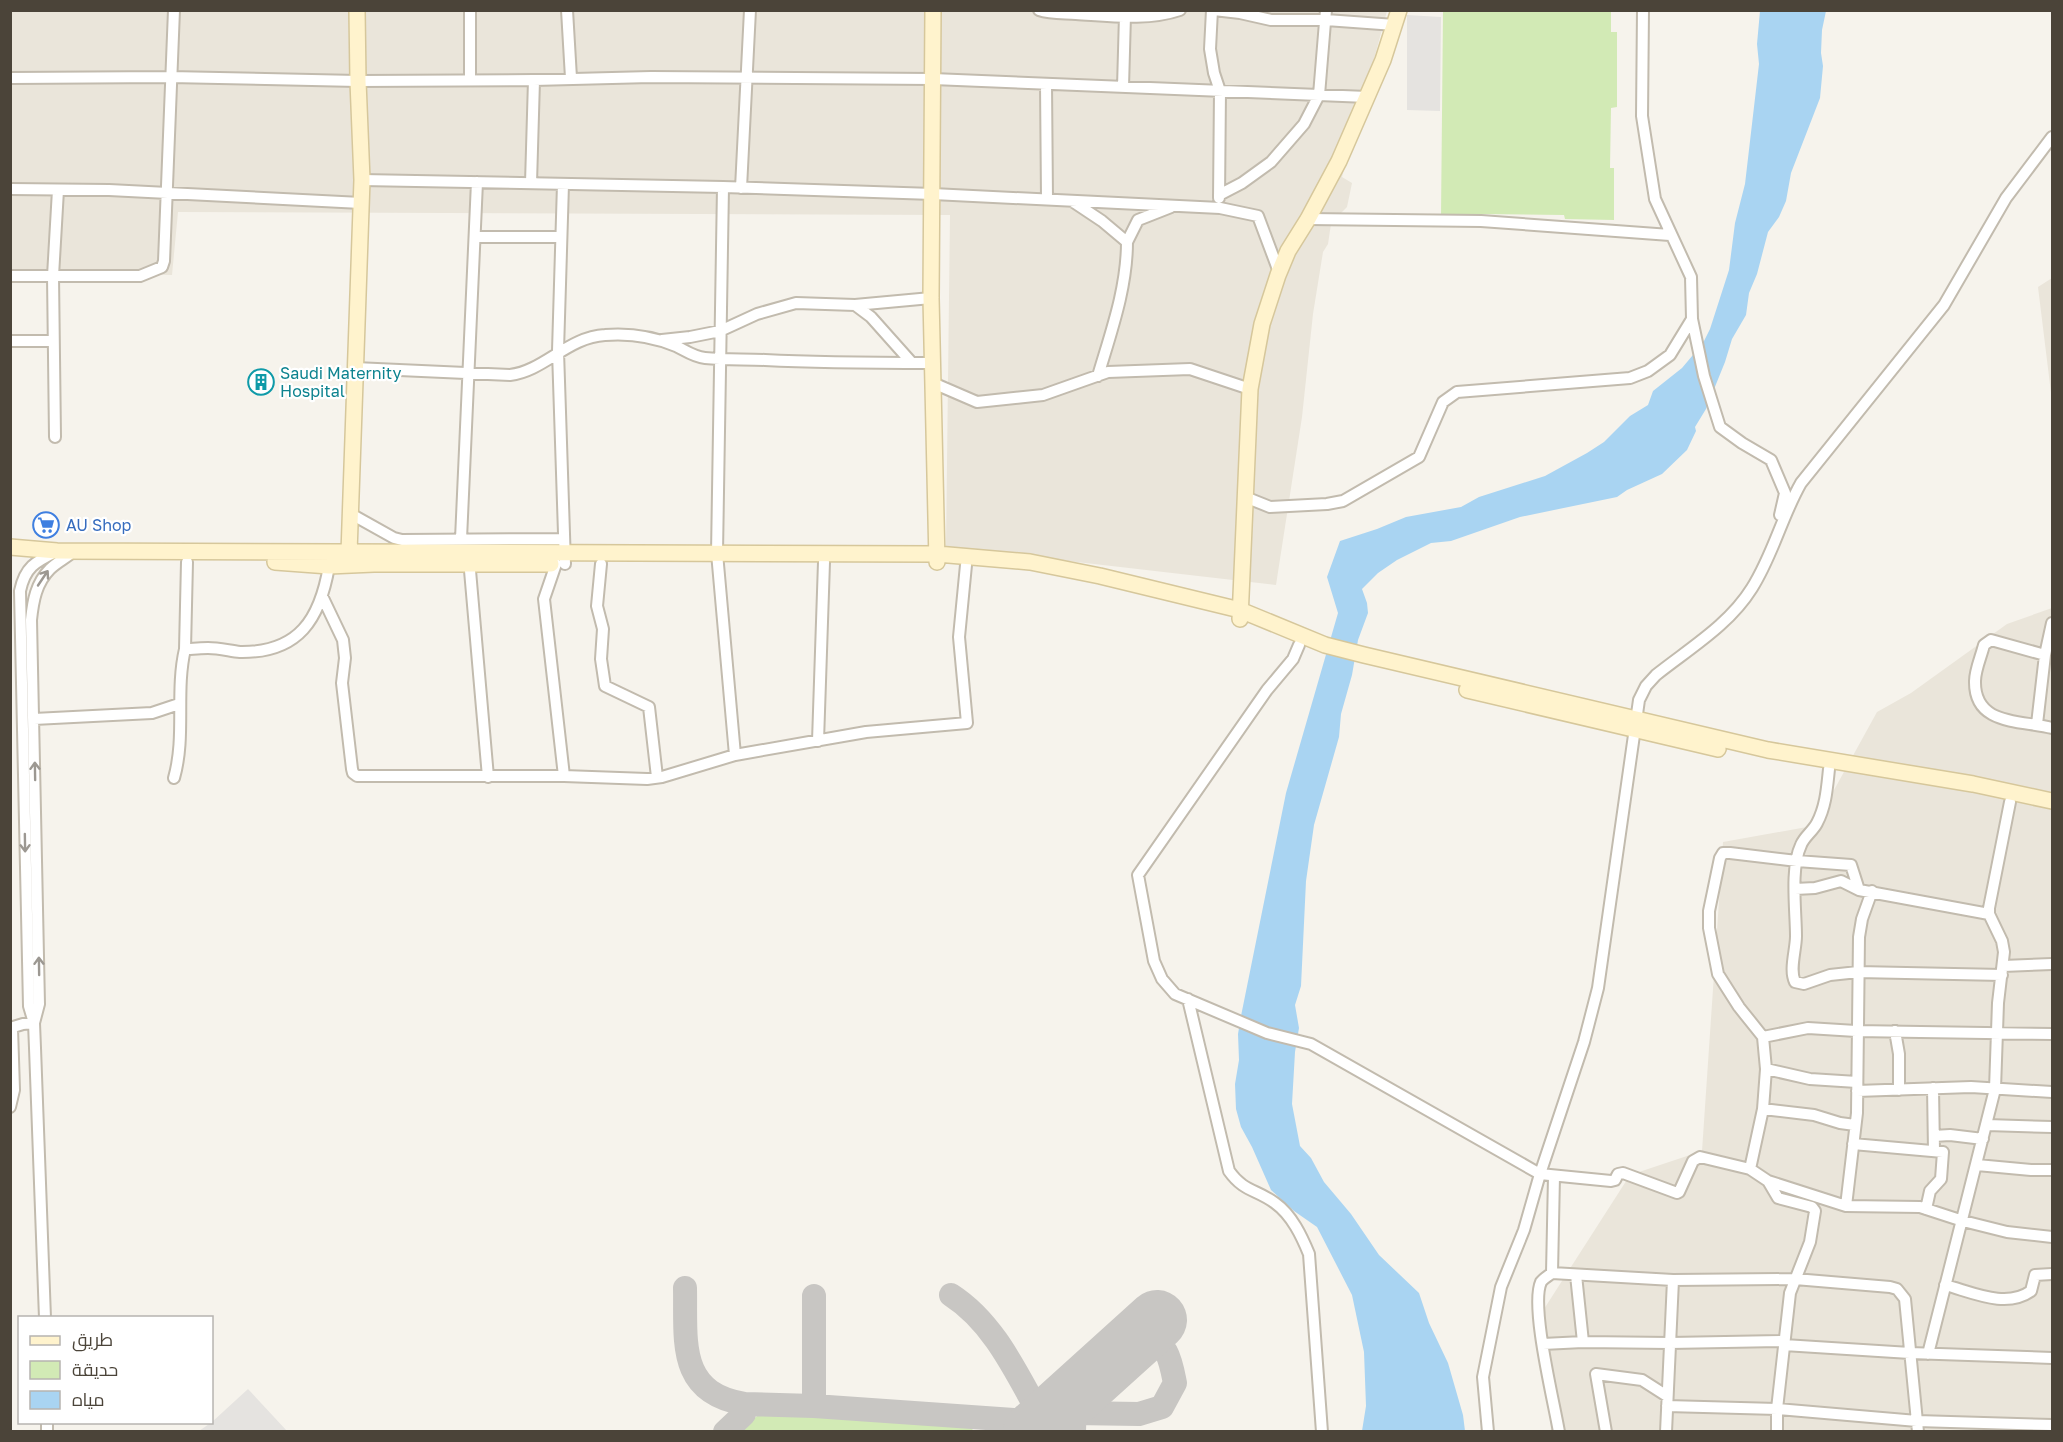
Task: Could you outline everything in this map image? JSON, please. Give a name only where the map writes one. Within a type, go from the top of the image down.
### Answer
[{"type":"street","points":[[10,276],[140,276],[162,267],[174,10]]},
{"type":"street","points":[[349,553],[362,180],[357,10]]},
{"type":"street","points":[[470,10],[470,79]]},
{"type":"street","points":[[567,10],[571,78]]},
{"type":"street","points":[[741,188],[750,10]]},
{"type":"street","points":[[933,10],[931,298],[937,558]]},
{"type":"street","points":[[1039,10],[1125,15],[1164,15],[1180,10]]},
{"type":"street","points":[[1220,208],[1220,91],[1210,49],[1213,10],[1271,20],[1326,15],[1397,18],[1383,60],[1339,161],[1288,251],[1262,324],[1251,389],[1240,615]]},
{"type":"street","points":[[1643,10],[1642,116],[1655,199],[1670,235],[1683,257],[1690,277],[1692,319],[1704,376],[1720,428],[1771,460],[1785,493],[1773,550]]},
{"type":"street","points":[[1123,87],[1125,15]]},
{"type":"street","points":[[1220,195],[1242,183],[1271,162],[1304,124],[1319,95],[1326,15]]},
{"type":"street","points":[[10,78],[170,77],[358,81],[534,80],[651,76],[933,80],[1367,97]]},
{"type":"street","points":[[531,183],[534,80]]},
{"type":"street","points":[[1046,84],[1047,199]]},
{"type":"street","points":[[1488,1431],[1483,1377],[1501,1287],[1524,1230],[1539,1174],[1584,1042],[1598,988],[1639,700],[1646,686],[1656,675],[1729,618],[1752,589],[1773,550],[1793,497],[1802,483],[1944,304],[2006,198],[2052,137]]},
{"type":"street","points":[[362,180],[723,187],[933,194],[1220,208],[1258,216],[1279,272]]},
{"type":"street","points":[[461,539],[477,182]]},
{"type":"street","points":[[563,184],[558,351],[563,555],[544,599],[564,776]]},
{"type":"street","points":[[723,187],[717,558],[735,755]]},
{"type":"street","points":[[10,189],[165,193],[361,203]]},
{"type":"street","points":[[55,437],[52,341],[57,190]]},
{"type":"street","points":[[1071,201],[1102,221],[1127,242]]},
{"type":"street","points":[[1098,376],[1127,268],[1127,242],[1138,220],[1174,206]]},
{"type":"street","points":[[1308,219],[1481,221],[1670,235]]},
{"type":"street","points":[[475,237],[561,237]]},
{"type":"street","points":[[659,340],[720,331],[757,314],[796,303],[855,305],[931,298]]},
{"type":"street","points":[[855,305],[871,317],[902,349],[912,363]]},
{"type":"street","points":[[1245,497],[1270,507],[1342,501],[1419,457],[1443,402],[1457,392],[1630,378],[1648,371],[1670,355],[1692,319]]},
{"type":"street","points":[[355,368],[517,374],[580,340],[601,335],[625,334],[659,340],[698,357],[829,363],[933,363]]},
{"type":"street","points":[[10,341],[52,341]]},
{"type":"street","points":[[933,383],[977,402],[1043,395],[1108,372],[1190,369],[1251,389]]},
{"type":"street","points":[[351,514],[394,538],[441,546],[469,559],[510,547]]},
{"type":"street","points":[[10,547],[61,554],[187,562],[441,546],[461,539],[563,555],[601,564],[717,558],[937,558],[1030,562],[1100,576],[1240,615],[1324,649],[1363,660],[1635,723],[1768,750],[1973,784],[2052,801]]},
{"type":"street","points":[[45,1316],[34,1023],[29,1006],[20,591],[27,570],[61,554]]},
{"type":"street","points":[[34,1023],[39,1004],[34,719],[21,680],[36,592],[39,583],[61,554]]},
{"type":"street","points":[[113,557],[277,557],[329,566],[563,555],[824,562],[937,558],[966,565],[1028,570],[1240,615],[1299,645],[1324,649]]},
{"type":"street","points":[[469,559],[488,777]]},
{"type":"street","points":[[174,778],[180,750],[179,704],[185,649],[187,562]]},
{"type":"street","points":[[818,741],[824,562]]},
{"type":"street","points":[[601,564],[597,606],[603,629],[601,659],[605,686],[649,707],[657,777]]},
{"type":"street","points":[[322,596],[344,640],[345,658],[342,683],[353,773],[357,776],[657,777],[735,755],[866,732],[967,723],[959,637],[966,565]]},
{"type":"street","points":[[185,649],[250,651],[277,647],[296,638],[306,628],[322,596],[329,566]]},
{"type":"street","points":[[2037,724],[2045,655],[2052,623]]},
{"type":"street","points":[[2045,655],[1987,641],[1975,681],[1977,699],[1981,707],[1990,715],[2052,728]]},
{"type":"street","points":[[1299,645],[1293,659],[1267,690],[1137,875],[1154,962],[1162,979],[1175,994],[1268,1033],[1311,1044],[1539,1174],[1611,1181],[1615,1180],[1618,1174],[1623,1173],[1677,1193],[1693,1161],[1700,1157],[1750,1169],[1768,1181],[1846,1206],[1911,1206],[2007,1232],[2052,1238]]},
{"type":"street","points":[[34,719],[152,713],[179,704]]},
{"type":"street","points":[[1635,723],[1750,756],[1956,790],[2052,811]]},
{"type":"street","points":[[1829,769],[1825,804],[1817,824],[1801,844],[1797,861],[1796,937],[1792,974],[1795,982],[1804,984],[1830,975],[1858,972],[2002,971],[2049,965],[2052,955]]},
{"type":"street","points":[[1928,1354],[1995,1089],[2002,941],[1989,914],[1989,908],[2010,801]]},
{"type":"street","points":[[1750,1169],[1762,1109],[1766,1069],[1763,1037],[1739,1007],[1718,974],[1708,928],[1709,911],[1720,858],[1723,853],[1851,865],[1859,890]]},
{"type":"street","points":[[1795,889],[1815,888],[1841,881],[1859,890],[1989,914]]},
{"type":"street","points":[[1846,1206],[1857,1086],[1856,1031],[1860,928],[1872,891]]},
{"type":"street","points":[[1188,999],[1229,1170],[1238,1183],[1276,1204],[1300,1234],[1309,1254],[1322,1431]]},
{"type":"street","points":[[10,1107],[14,1090],[11,1028],[34,1023]]},
{"type":"street","points":[[1763,1037],[1808,1028],[1856,1031],[2052,1034]]},
{"type":"street","points":[[1895,1031],[1900,1068],[1899,1090]]},
{"type":"street","points":[[1766,1069],[1810,1079],[1899,1090],[1933,1088],[2052,1092]]},
{"type":"street","points":[[1933,1088],[1934,1151]]},
{"type":"street","points":[[1762,1109],[1814,1115],[1855,1125]]},
{"type":"street","points":[[1987,1125],[2052,1127]]},
{"type":"street","points":[[1934,1136],[1983,1139]]},
{"type":"street","points":[[1853,1144],[1943,1152],[1939,1182],[1930,1191],[1926,1209]]},
{"type":"street","points":[[1977,1165],[2052,1170]]},
{"type":"street","points":[[1552,1273],[1554,1176]]},
{"type":"street","points":[[1768,1181],[1778,1198],[1812,1208],[1815,1211],[1809,1242],[1790,1293],[1777,1409],[1777,1431]]},
{"type":"street","points":[[1559,1431],[1542,1344],[1538,1300],[1542,1281],[1552,1273],[1673,1280],[1795,1279],[1897,1289],[1905,1299],[1917,1426]]},
{"type":"street","points":[[1945,1285],[2010,1299],[2024,1296],[2031,1291],[2035,1275],[2052,1274]]},
{"type":"street","points":[[1576,1275],[1583,1342]]},
{"type":"street","points":[[1666,1431],[1673,1280]]},
{"type":"street","points":[[1542,1344],[1583,1342],[1784,1343],[1910,1353],[2052,1358]]},
{"type":"street","points":[[1606,1431],[1596,1374],[1642,1380],[1667,1401],[1777,1409],[1917,1426],[2052,1425]]},
{"type":"shaded area","points":[[11,11],[1387,11],[1342,177],[1352,183],[1347,207],[1340,214],[1332,217],[1328,244],[1323,252],[1313,314],[1302,417],[1276,585],[946,547],[950,215],[178,212],[172,275],[11,272]]},
{"type":"shaded area","points":[[1407,15],[1441,17],[1440,111],[1407,110]]},
{"type":"shaded area","points":[[2052,278],[2052,401],[2038,287]]},
{"type":"shaded area","points":[[2052,608],[2052,1431],[1551,1431],[1544,1309],[1630,1175],[1702,1151],[1723,842],[1807,827],[1823,810],[1877,712],[1911,693],[2007,624]]},
{"type":"shaded area","points":[[248,1389],[287,1431],[199,1431],[213,1424],[213,1421]]},
{"type":"green space","points":[[1443,11],[1611,11],[1611,32],[1617,32],[1617,107],[1611,108],[1610,168],[1614,168],[1614,220],[1565,219],[1564,215],[1481,214],[1481,217],[1441,217]]},
{"type":"green space","points":[[761,1413],[960,1424],[974,1431],[738,1431]]},
{"type":"water","points":[[1760,11],[1826,11],[1822,30],[1823,66],[1820,98],[1791,173],[1786,201],[1779,217],[1768,232],[1757,274],[1749,293],[1746,315],[1732,339],[1706,409],[1695,427],[1696,431],[1687,450],[1662,474],[1617,497],[1520,517],[1451,541],[1431,543],[1397,560],[1378,573],[1362,589],[1368,613],[1358,640],[1352,675],[1341,714],[1339,737],[1314,825],[1306,881],[1301,986],[1295,1005],[1299,1028],[1292,1104],[1300,1146],[1311,1158],[1324,1182],[1351,1214],[1379,1255],[1419,1293],[1429,1323],[1448,1363],[1463,1415],[1465,1431],[1362,1431],[1366,1406],[1364,1352],[1352,1295],[1317,1227],[1294,1211],[1271,1190],[1241,1127],[1236,1109],[1238,1034],[1286,793],[1338,613],[1327,577],[1340,541],[1406,517],[1461,507],[1479,497],[1545,476],[1587,453],[1604,442],[1630,416],[1648,405],[1653,391],[1682,368],[1703,343],[1710,329],[1729,270],[1735,223],[1745,184],[1759,64],[1757,44]]},
{"type":"taxiway","points":[[685,1288],[686,1346],[696,1377],[707,1389],[723,1398],[745,1404],[744,1414],[725,1432]]},
{"type":"taxiway","points":[[951,1295],[981,1321],[1005,1352],[1044,1422]]},
{"type":"taxiway","points":[[745,1404],[814,1406],[814,1296]]},
{"type":"taxiway","points":[[814,1406],[1044,1422],[1074,1413],[1139,1414],[1162,1407],[1175,1383],[1163,1347],[1143,1333]]},
{"type":"taxiway","points":[[1074,1432],[1075,1394]]},
{"type":"runway","points":[[1033,1432],[1157,1320]]},
{"type":"place","name":"Saudi Maternity Hospital","points":[[261,382]]},
{"type":"place","name":"AU Shop","points":[[46,525]]}]
